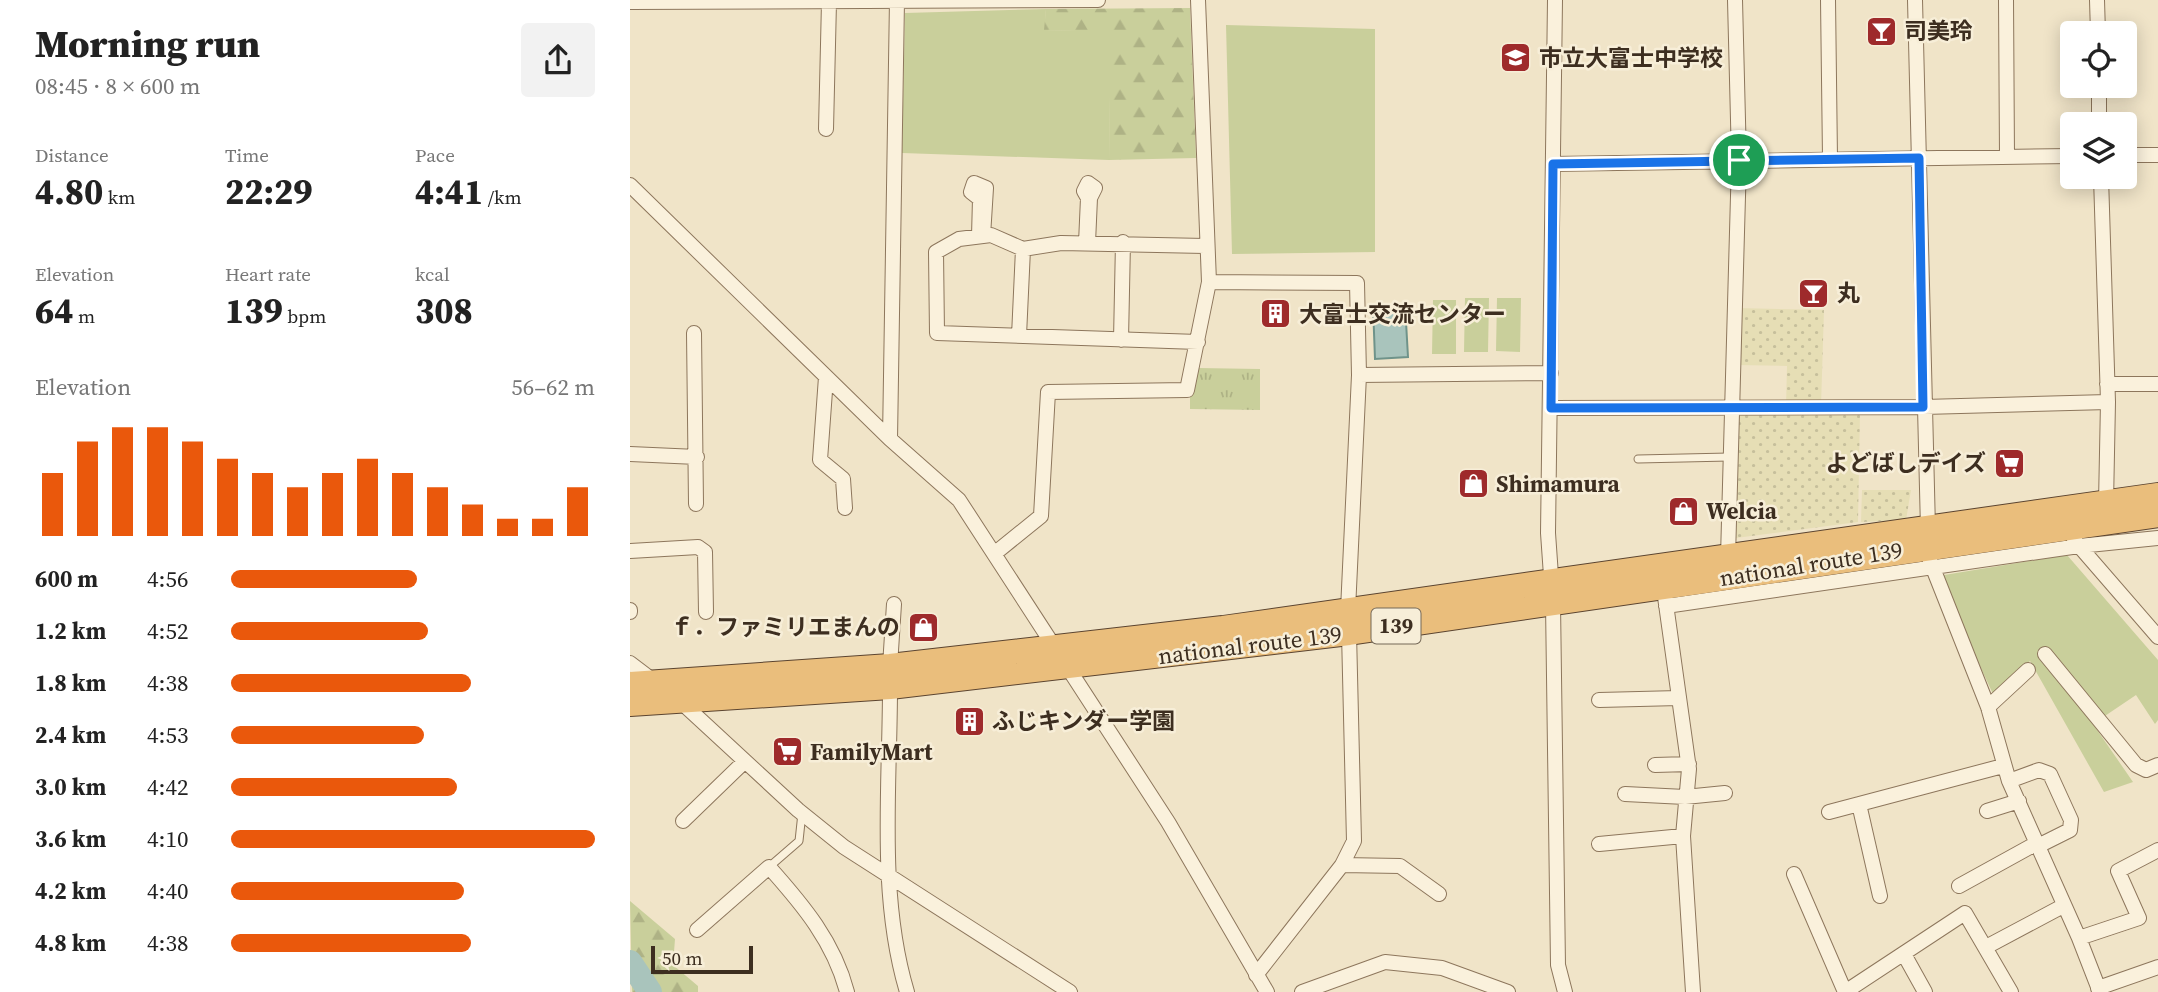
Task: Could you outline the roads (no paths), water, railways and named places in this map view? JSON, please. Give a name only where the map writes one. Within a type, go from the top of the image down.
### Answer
[{"type":"highway","name":"national route 139","points":[[1553,593],[1664,596],[1928,548],[2106,503],[2158,495]]},
{"type":"highway","name":"national route 139","points":[[630,704],[680,701],[890,677],[1349,621],[1553,593],[1728,557],[1928,548],[2072,537],[2158,515]]},
{"type":"highway","name":"national route 139","points":[[630,684],[890,677]]},
{"type":"street","points":[[630,2],[1098,0]]},
{"type":"street","points":[[994,554],[1041,516],[1048,392],[1187,390],[1209,282],[1205,246],[1198,0]]},
{"type":"street","points":[[1555,0],[1548,533],[1553,593],[1558,965],[1564,992]]},
{"type":"street","points":[[1728,557],[1730,408],[1739,160],[1735,0]]},
{"type":"street","points":[[1828,0],[1830,159]]},
{"type":"street","points":[[1915,0],[1928,548],[1988,707],[2003,766],[2079,938],[2099,990],[2158,967]]},
{"type":"street","points":[[2006,0],[2007,156]]},
{"type":"street","points":[[2097,0],[2098,21]]},
{"type":"street","points":[[890,439],[897,1]]},
{"type":"street","points":[[826,129],[829,2]]},
{"type":"street","points":[[2137,155],[2158,155]]},
{"type":"street","points":[[1553,164],[2060,156]]},
{"type":"street","points":[[630,186],[890,439],[959,500],[1168,822],[1267,992]]},
{"type":"street","points":[[2101,189],[2108,402],[2106,503]]},
{"type":"street","points":[[1198,342],[937,333],[936,252],[959,239],[991,234],[1023,249],[1123,242],[1205,246]]},
{"type":"street","points":[[1121,340],[1123,242]]},
{"type":"street","points":[[1018,336],[1023,249]]},
{"type":"street","points":[[1209,282],[1357,283],[1359,375],[1349,621],[1354,841],[1342,865],[1256,975]]},
{"type":"street","points":[[694,333],[696,504]]},
{"type":"street","points":[[1359,375],[1551,373]]},
{"type":"street","points":[[826,377],[820,460],[843,479],[845,508]]},
{"type":"street","points":[[2107,384],[2158,384]]},
{"type":"street","points":[[1551,408],[1923,407],[2108,402]]},
{"type":"street","points":[[630,454],[697,457]]},
{"type":"street","points":[[2072,537],[2158,538]]},
{"type":"street","points":[[2072,537],[2158,637]]},
{"type":"street","points":[[630,551],[698,547],[705,552],[706,612]]},
{"type":"street","points":[[1664,596],[1689,764],[1683,836],[1693,992]]},
{"type":"street","points":[[894,604],[890,677],[890,877],[897,958],[907,992]]},
{"type":"street","points":[[2046,654],[2136,765],[2146,770],[2158,765]]},
{"type":"street","points":[[630,663],[656,683]]},
{"type":"street","points":[[1988,707],[2028,670]]},
{"type":"street","points":[[1599,700],[1679,698]]},
{"type":"street","points":[[680,701],[802,813],[890,877],[983,933],[1070,992]]},
{"type":"street","points":[[683,821],[744,762]]},
{"type":"street","points":[[1655,765],[1689,764]]},
{"type":"street","points":[[1829,812],[2003,766]]},
{"type":"street","points":[[1959,886],[2070,830],[2071,820],[2050,774],[2039,770],[2009,781]]},
{"type":"street","points":[[1625,794],[1685,797],[1725,793]]},
{"type":"street","points":[[1987,811],[2019,801]]},
{"type":"street","points":[[1859,804],[1880,896]]},
{"type":"street","points":[[1599,844],[1683,836]]},
{"type":"street","points":[[2079,938],[2138,918],[2118,871],[2158,850]]},
{"type":"street","points":[[1342,865],[1400,866],[1439,894]]},
{"type":"street","points":[[697,930],[769,867],[824,936],[838,962],[847,992]]},
{"type":"street","points":[[1794,874],[1845,992],[1905,956],[1965,913],[2011,992]]},
{"type":"street","points":[[1986,947],[2063,906]]},
{"type":"street","points":[[1905,956],[1925,992]]},
{"type":"street","points":[[1301,992],[1341,986],[1385,962],[1442,968],[1508,992]]},
{"type":"lane","points":[[1638,459],[1729,457]]},
{"type":"lane","points":[[769,867],[799,841],[802,813]]},
{"type":"water","points":[[1405,304],[1408,357],[1375,359],[1373,306]]},
{"type":"waterway","points":[[630,962],[650,992]]},
{"type":"place","name":"司美玲","points":[[1881,31]]},
{"type":"place","name":"市立大富士中学校","points":[[1516,58]]},
{"type":"place","name":"丸","points":[[1814,293]]},
{"type":"place","name":"大富士交流センター","points":[[1276,314]]},
{"type":"place","name":"よどばしデイズ","points":[[2009,463]]},
{"type":"place","name":"Shimamura","points":[[1473,484]]},
{"type":"place","name":"Welcia","points":[[1683,511]]},
{"type":"place","name":"ｆ．ファミリエまんの","points":[[923,627]]},
{"type":"place","name":"ふじキンダー学園","points":[[969,721]]},
{"type":"place","name":"FamilyMart","points":[[787,752]]}]
